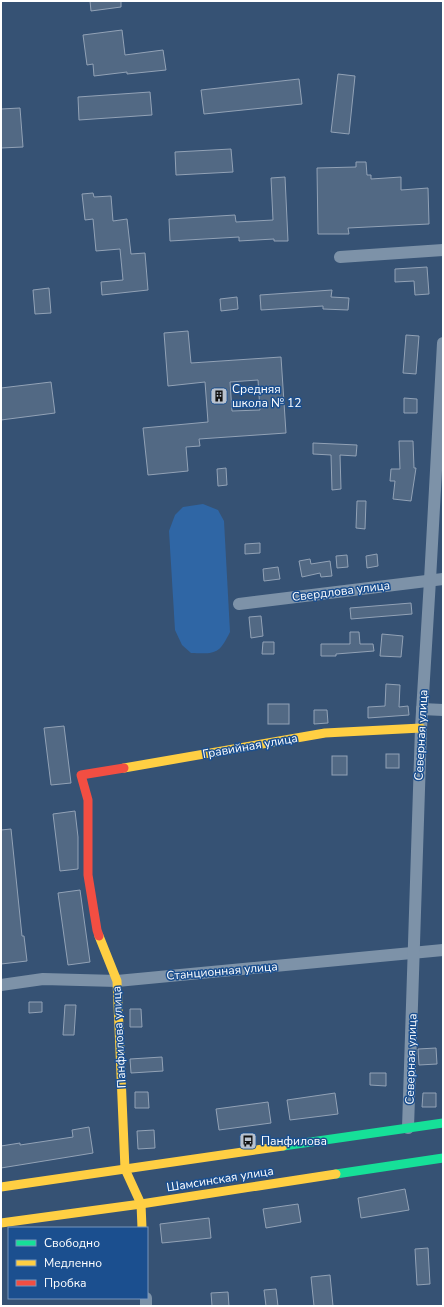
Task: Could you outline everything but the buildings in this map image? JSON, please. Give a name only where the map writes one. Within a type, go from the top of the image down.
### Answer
[{"type":"main road","name":"Гравийная улица","points":[[81,775],[325,733],[421,728]]},
{"type":"main road","name":"Панфилова улица","points":[[81,775],[88,800],[88,875],[96,930],[117,981],[126,1169],[141,1204],[142,1227]]},
{"type":"main road","name":"Шамсинская улица","points":[[1,1187],[443,1123]]},
{"type":"main road","name":"Шамсинская улица","points":[[1,1223],[141,1204],[443,1158]]},
{"type":"street","points":[[340,257],[443,250]]},
{"type":"street","name":"Северная улица","points":[[408,1128],[421,728],[443,343]]},
{"type":"street","name":"Свердлова улица","points":[[239,604],[443,579]]},
{"type":"street","points":[[422,709],[443,710]]},
{"type":"street","name":"Станционная улица","points":[[1,985],[43,980],[117,981],[443,950]]},
{"type":"shaded area","points":[[203,504],[218,510],[224,521],[230,632],[223,645],[216,651],[211,653],[191,653],[182,645],[175,630],[169,531],[175,515],[183,507]]},
{"type":"traffic: fast","points":[[283,1146],[443,1123]]},
{"type":"traffic: fast","points":[[336,1174],[443,1158]]},
{"type":"traffic: slow","points":[[124,768],[325,733],[421,728]]},
{"type":"traffic: slow","points":[[99,936],[117,981],[125,1169],[141,1204],[142,1227]]},
{"type":"traffic: slow","points":[[1,1187],[283,1146]]},
{"type":"traffic: slow","points":[[1,1223],[141,1204],[336,1174]]},
{"type":"traffic: jam","points":[[99,936],[88,875],[88,800],[81,775],[124,768]]},
{"type":"place","name":"Средняя школа № 12","points":[[219,396]]},
{"type":"place","name":"Панфилова","points":[[248,1141]]}]
